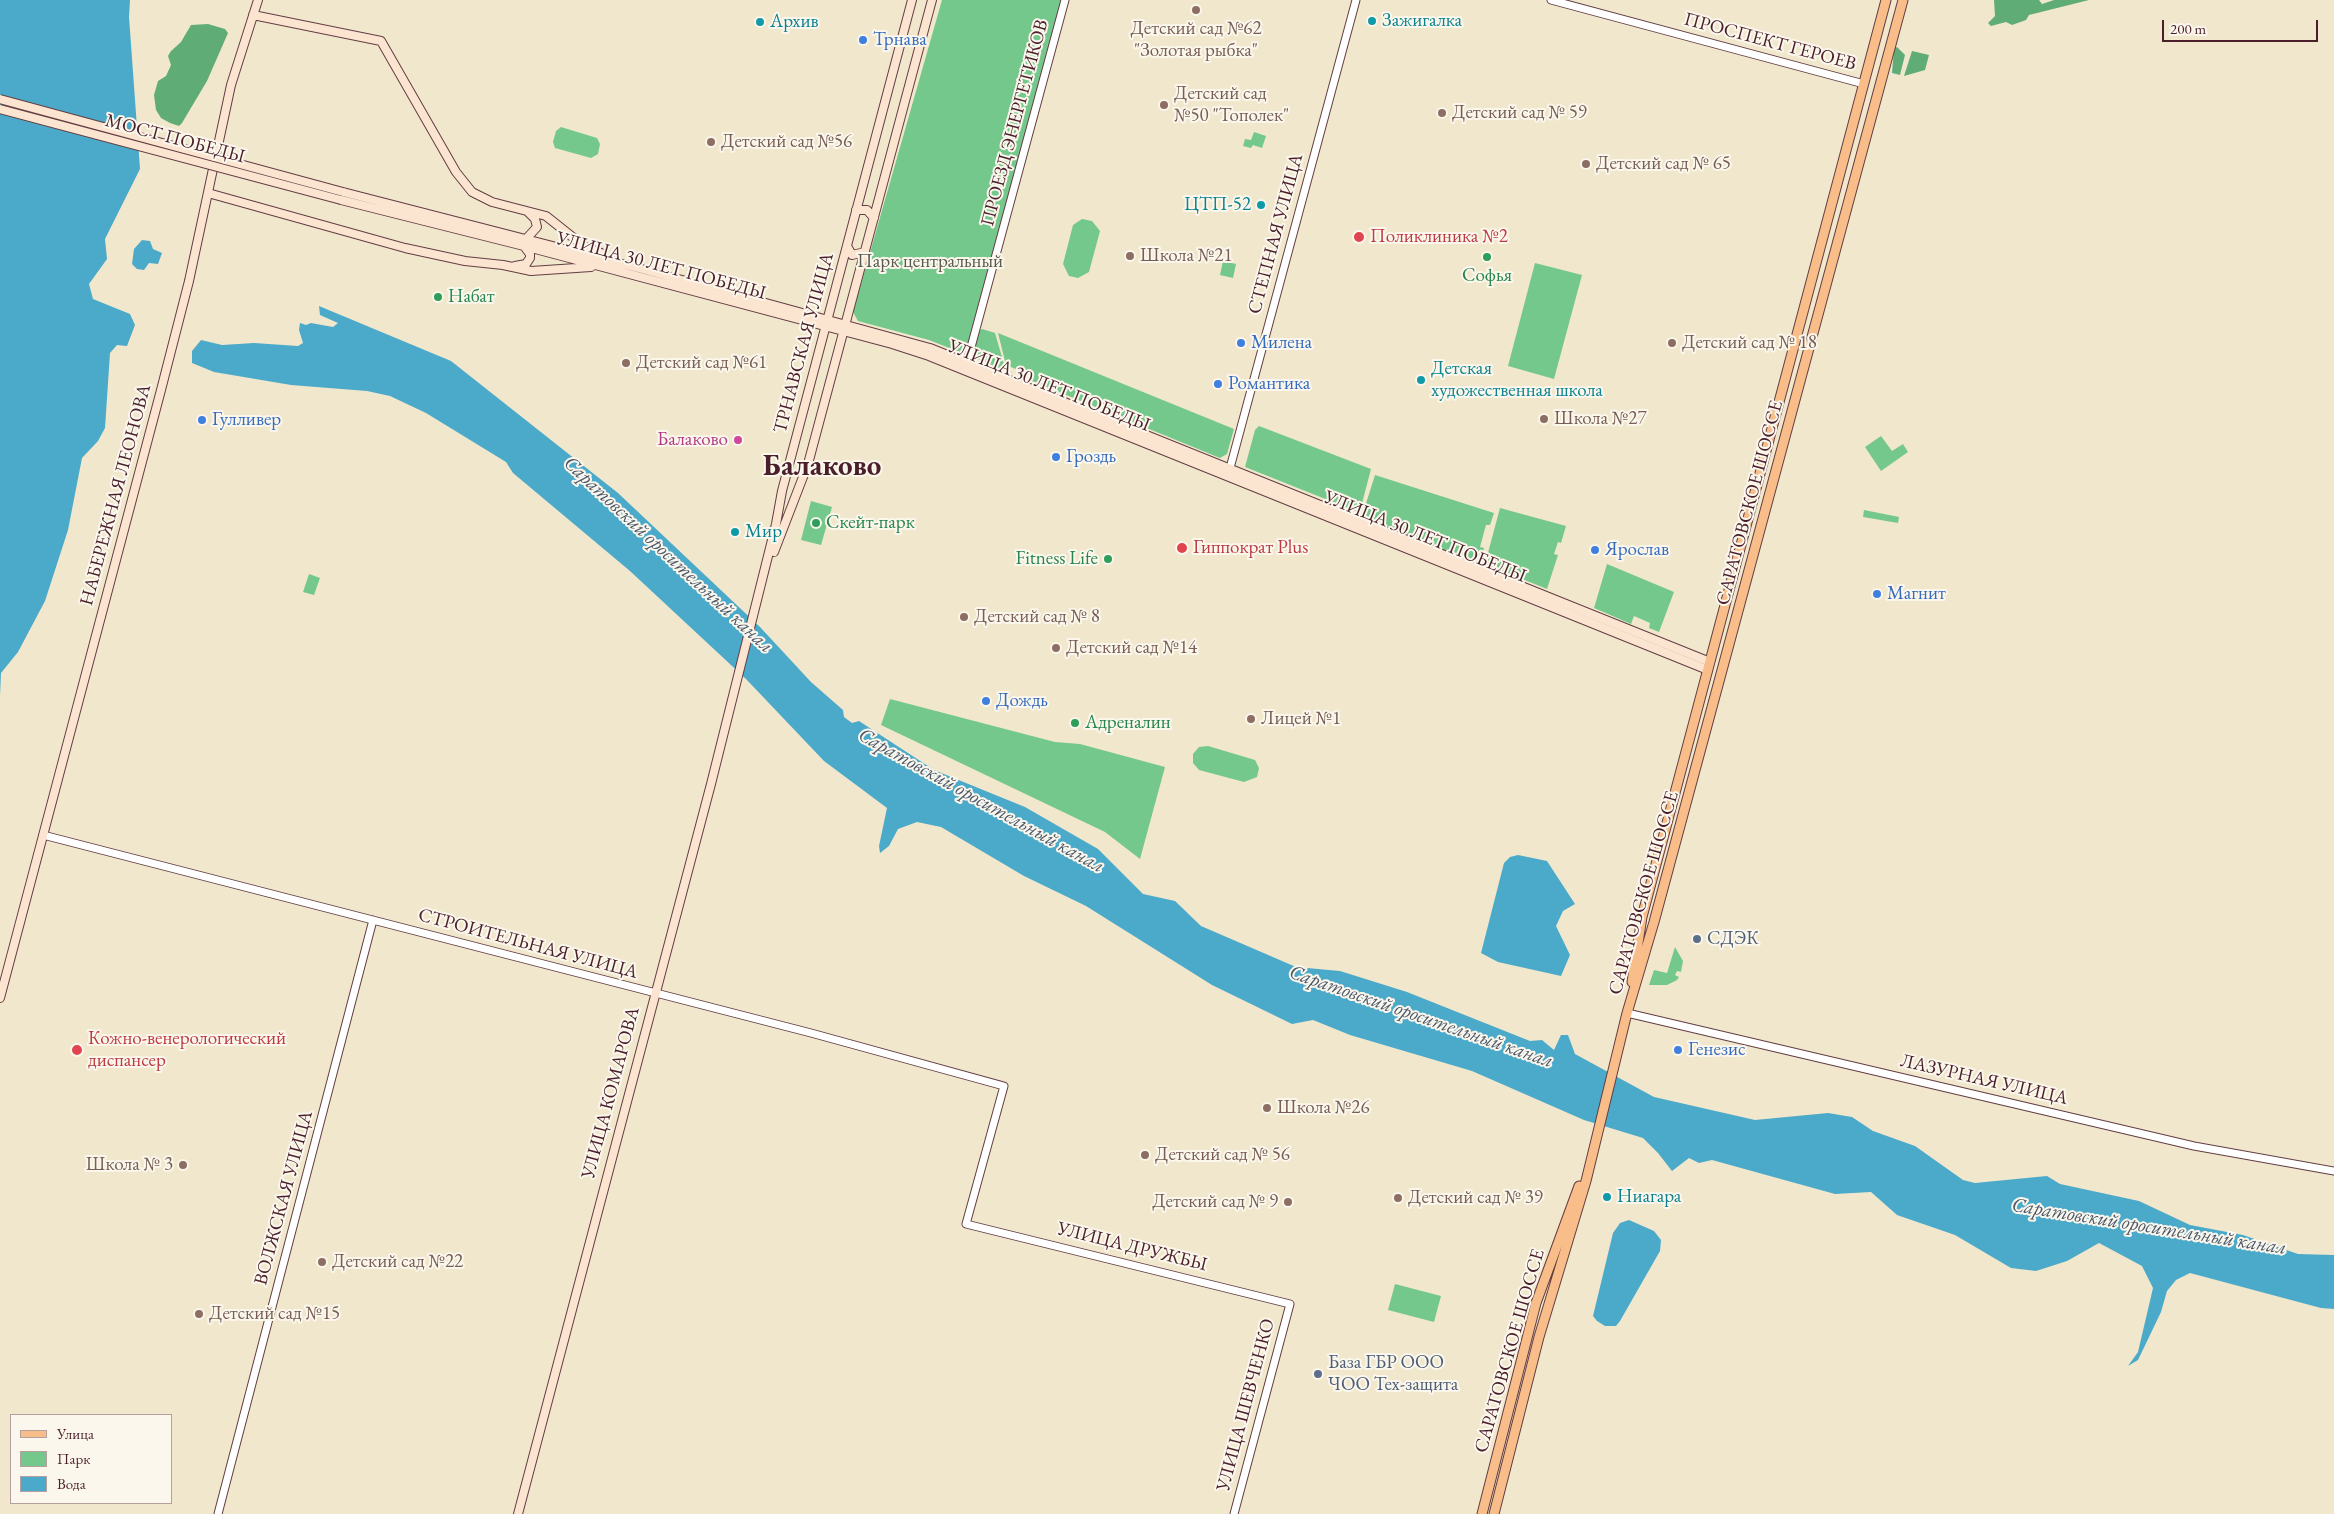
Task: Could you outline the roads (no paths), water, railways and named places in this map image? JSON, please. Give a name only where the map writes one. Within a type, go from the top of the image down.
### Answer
[{"type":"main road","name":"НАБЕРЕЖНАЯ ЛЕОНОВА","points":[[0,998],[162,390],[231,85],[258,0]]},
{"type":"main road","name":"ТРНАВСКАЯ УЛИЦА","points":[[760,592],[782,491],[912,0]]},
{"type":"main road","name":"ТРНАВСКАЯ УЛИЦА","points":[[760,592],[808,464],[932,0]]},
{"type":"main road","name":"САРАТОВСКОЕ ШОССЕ","points":[[1638,965],[1642,917],[1886,0]]},
{"type":"main road","name":"САРАТОВСКОЕ ШОССЕ","points":[[1494,1514],[1539,1337],[1595,1143],[1638,965],[1722,670],[1903,0]]},
{"type":"main road","points":[[1882,13],[1898,17]]},
{"type":"main road","points":[[253,15],[381,41],[466,186],[480,197],[546,216],[555,221],[585,247],[642,269]]},
{"type":"main road","points":[[0,99],[526,242],[642,269],[827,324]]},
{"type":"main road","name":"МОСТ ПОБЕДЫ","points":[[0,109],[341,200]]},
{"type":"main road","points":[[1847,147],[1862,151]]},
{"type":"main road","points":[[208,193],[405,248],[465,261],[545,271],[588,266],[604,268]]},
{"type":"main road","name":"УЛИЦА 30 ЛЕТ ПОБЕДЫ","points":[[341,200],[526,242],[604,268],[845,328],[965,366],[1709,666]]},
{"type":"main road","points":[[856,210],[867,210],[874,218]]},
{"type":"main road","points":[[526,211],[535,219],[538,227],[526,242]]},
{"type":"main road","points":[[512,267],[526,264],[530,258],[526,242]]},
{"type":"main road","points":[[847,246],[852,255],[865,252]]},
{"type":"main road","points":[[1763,464],[1776,468]]},
{"type":"main road","points":[[782,491],[797,495]]},
{"type":"main road","name":"УЛИЦА КОМАРОВА","points":[[518,1514],[760,592]]},
{"type":"main road","points":[[1709,666],[1722,670]]},
{"type":"main road","name":"САРАТОВСКОЕ ШОССЕ","points":[[1482,1514],[1536,1303],[1595,1143]]},
{"type":"main road","points":[[1550,1264],[1558,1264],[1559,1272]]},
{"type":"street","name":"ПРОЕЗД ЭНЕРГЕТИКОВ","points":[[965,366],[1065,0]]},
{"type":"street","name":"СТЕПНАЯ УЛИЦА","points":[[1229,472],[1356,0]]},
{"type":"street","name":"ПРОСПЕКТ ГЕРОЕВ","points":[[1552,0],[1864,84]]},
{"type":"street","name":"СТРОИТЕЛЬНАЯ УЛИЦА","points":[[43,835],[1004,1086],[966,1224]]},
{"type":"street","name":"ВОЛЖСКАЯ УЛИЦА","points":[[218,1514],[373,920]]},
{"type":"street","name":"ЛАЗУРНАЯ УЛИЦА","points":[[1627,1013],[2194,1146],[2334,1171]]},
{"type":"street","name":"УЛИЦА ДРУЖБЫ","points":[[966,1224],[1290,1304]]},
{"type":"street","name":"УЛИЦА ШЕВЧЕНКО","points":[[1234,1514],[1290,1304]]},
{"type":"water","points":[[0,0],[130,0],[129,17],[140,169],[105,239],[107,259],[89,284],[93,299],[130,314],[135,325],[127,346],[117,345],[110,353],[105,428],[98,441],[82,458],[68,530],[45,601],[18,652],[1,673],[0,696]]},
{"type":"water","points":[[142,240],[150,241],[153,249],[162,253],[158,264],[149,263],[144,270],[137,269],[132,264],[134,249]]},
{"type":"water","name":"Саратовский оросительный канал","points":[[319,306],[451,361],[618,493],[760,627],[811,682],[843,710],[844,717],[852,723],[859,721],[934,770],[1025,807],[1098,849],[1143,894],[1175,901],[1201,926],[1296,967],[1340,971],[1407,992],[1530,1041],[1542,1040],[1554,1050],[1561,1035],[1568,1035],[1575,1054],[1654,1097],[1755,1120],[1828,1113],[1852,1117],[1873,1131],[1915,1146],[1963,1180],[1975,1183],[2047,1176],[2060,1184],[2139,1201],[2190,1225],[2243,1235],[2298,1254],[2334,1255],[2334,1309],[2321,1308],[2190,1273],[2176,1280],[2167,1291],[2161,1312],[2138,1360],[2128,1366],[2138,1352],[2153,1288],[2142,1266],[2099,1243],[2067,1261],[2036,1271],[2011,1268],[1955,1235],[1897,1215],[1871,1192],[1835,1194],[1712,1160],[1699,1163],[1689,1158],[1672,1171],[1643,1138],[1584,1120],[1472,1071],[1350,1035],[1313,1020],[1292,1024],[1212,985],[1086,906],[1024,876],[941,827],[917,822],[898,829],[889,846],[880,853],[879,846],[887,808],[824,761],[746,679],[630,571],[513,473],[506,462],[426,413],[390,396],[367,391],[291,385],[214,372],[192,363],[192,351],[201,340],[222,345],[254,343],[298,346],[303,343],[299,330],[300,323],[333,327],[338,323],[320,315]]},
{"type":"water","points":[[1518,855],[1547,861],[1575,904],[1563,911],[1556,926],[1570,955],[1561,976],[1498,962],[1481,953],[1504,863],[1510,857]]},
{"type":"water","points":[[1629,1220],[1654,1231],[1661,1240],[1660,1251],[1620,1321],[1616,1326],[1605,1326],[1593,1316],[1613,1233],[1620,1223]]},
{"type":"place","name":"Детский сад №62 \"Золотая рыбка\"","points":[[1196,10]]},
{"type":"place","name":"Зажигалка","points":[[1372,21]]},
{"type":"place","name":"Архив","points":[[760,22]]},
{"type":"place","name":"Трнава","points":[[863,40]]},
{"type":"place","name":"Детский сад №50 \"Тополек\"","points":[[1164,105]]},
{"type":"place","name":"Детский сад № 59","points":[[1442,113]]},
{"type":"place","name":"Детский сад №56","points":[[711,142]]},
{"type":"place","name":"Детский сад № 65","points":[[1586,164]]},
{"type":"place","name":"ЦТП-52","points":[[1261,205]]},
{"type":"place","name":"Поликлиника №2","points":[[1359,237]]},
{"type":"place","name":"Школа №21","points":[[1130,256]]},
{"type":"place","name":"Софья","points":[[1487,257]]},
{"type":"place","name":"Набат","points":[[438,297]]},
{"type":"place","name":"Милена","points":[[1241,343]]},
{"type":"place","name":"Детский сад № 18","points":[[1672,343]]},
{"type":"place","name":"Детский сад №61","points":[[626,363]]},
{"type":"place","name":"Детская художественная школа","points":[[1421,380]]},
{"type":"place","name":"Романтика","points":[[1218,384]]},
{"type":"place","name":"Школа №27","points":[[1544,419]]},
{"type":"place","name":"Гулливер","points":[[202,420]]},
{"type":"place","name":"Балаково","points":[[738,440]]},
{"type":"place","name":"Гроздь","points":[[1056,457]]},
{"type":"place","name":"Скейт-парк","points":[[816,523]]},
{"type":"place","name":"Мир","points":[[735,532]]},
{"type":"place","name":"Гиппократ Plus","points":[[1182,548]]},
{"type":"place","name":"Ярослав","points":[[1595,550]]},
{"type":"place","name":"Fitness Life","points":[[1108,559]]},
{"type":"place","name":"Магнит","points":[[1877,594]]},
{"type":"place","name":"Детский сад № 8","points":[[964,617]]},
{"type":"place","name":"Детский сад №14","points":[[1056,648]]},
{"type":"place","name":"Дождь","points":[[986,701]]},
{"type":"place","name":"Лицей №1","points":[[1251,719]]},
{"type":"place","name":"Адреналин","points":[[1075,723]]},
{"type":"place","name":"СДЭК","points":[[1697,939]]},
{"type":"place","name":"Кожно-венерологический диспансер","points":[[77,1050]]},
{"type":"place","name":"Генезис","points":[[1678,1050]]},
{"type":"place","name":"Школа №26","points":[[1267,1108]]},
{"type":"place","name":"Детский сад № 56","points":[[1145,1155]]},
{"type":"place","name":"Школа № 3","points":[[183,1165]]},
{"type":"place","name":"Ниагара","points":[[1607,1197]]},
{"type":"place","name":"Детский сад № 39","points":[[1398,1198]]},
{"type":"place","name":"Детский сад № 9","points":[[1288,1202]]},
{"type":"place","name":"Детский сад №22","points":[[322,1262]]},
{"type":"place","name":"Детский сад №15","points":[[199,1314]]},
{"type":"place","name":"База ГБР ООО ЧОО Тех-защита","points":[[1318,1374]]},
{"type":"district","name":"Балаково","points":[[822,467]]},
{"type":"park label","name":"Парк центральный","points":[[930,262]]}]
